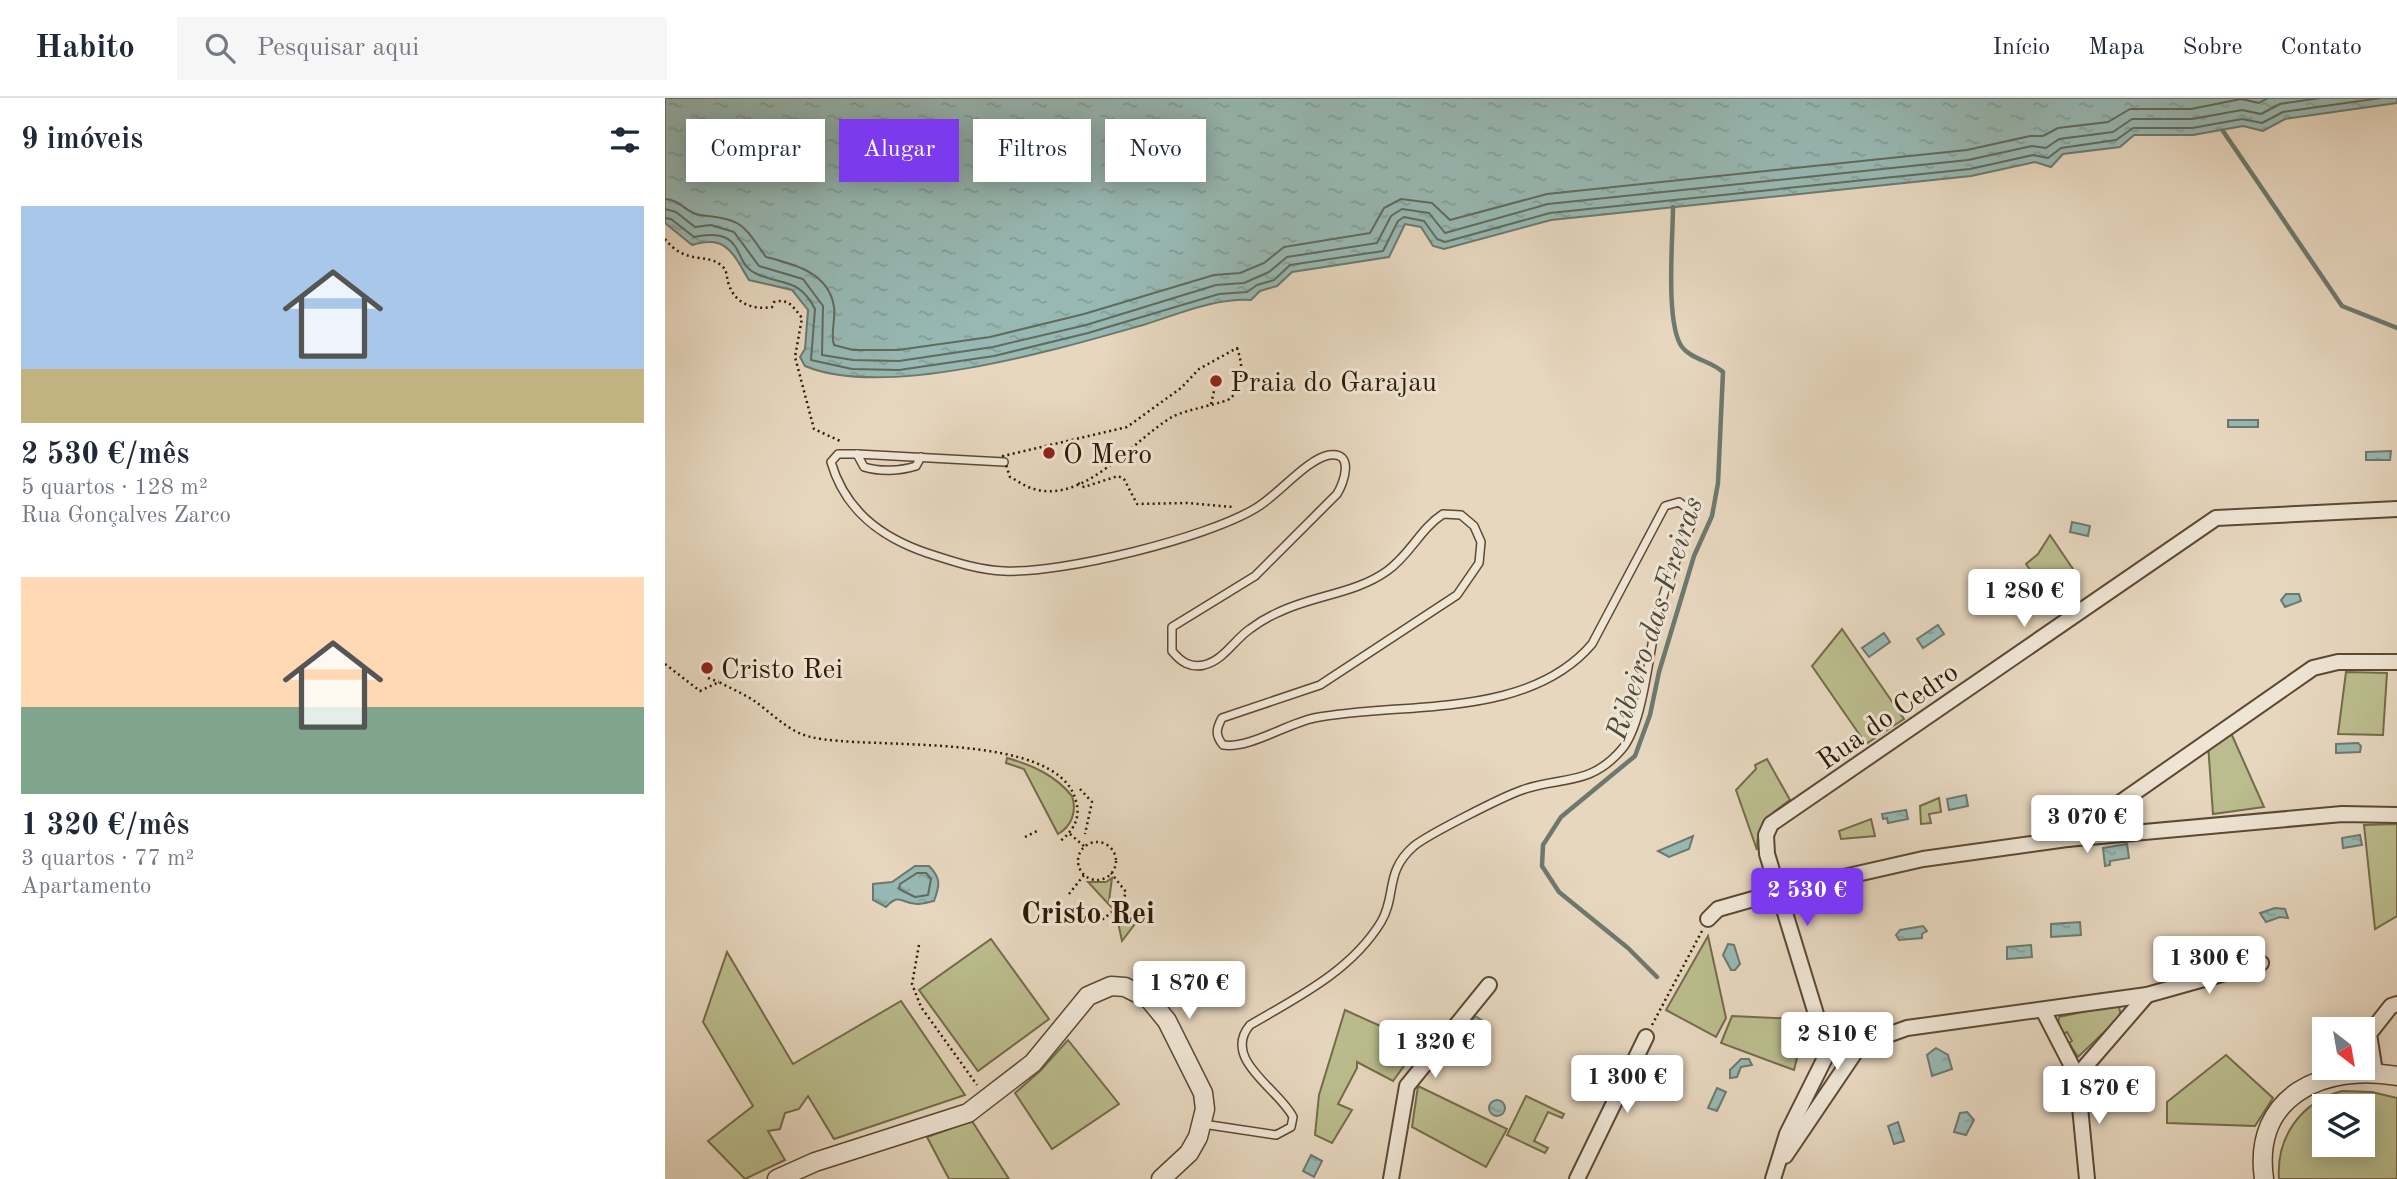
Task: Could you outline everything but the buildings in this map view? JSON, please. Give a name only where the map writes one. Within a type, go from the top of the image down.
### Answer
[{"type":"street","name":"Rua do Cedro","points":[[1776,1172],[1787,1134],[1825,1058],[1817,1014],[1767,854],[1766,835],[1771,824],[2215,518],[2397,509]]},
{"type":"street","points":[[2067,839],[2313,668],[2337,662],[2397,662]]},
{"type":"street","points":[[1708,919],[1718,909],[1778,892],[1923,859],[2067,839],[2342,814],[2397,815]]},
{"type":"street","points":[[1776,1172],[1860,1045],[1907,1028],[2147,995],[2262,963]]},
{"type":"street","points":[[1391,1179],[1407,1086],[1489,985]]},
{"type":"street","points":[[777,1179],[815,1162],[968,1113],[1042,1053],[1088,996],[1102,988],[1125,987],[1149,999],[1167,1021],[1203,1093],[1203,1124],[1189,1153],[1161,1179]]},
{"type":"street","points":[[2077,1076],[2147,995]]},
{"type":"street","points":[[2375,1026],[2391,1006],[2397,1004]]},
{"type":"street","points":[[2043,1010],[2077,1076],[2087,1179]]},
{"type":"street","points":[[1577,1179],[1646,1037]]},
{"type":"street","points":[[2375,1072],[2397,1076]]},
{"type":"street","points":[[2264,1179],[2260,1153],[2270,1124],[2289,1098],[2316,1080]]},
{"type":"lane","points":[[1003,459],[842,454],[831,462],[837,483],[863,519],[884,534],[916,549],[969,566],[1002,571],[1036,571],[1197,533],[1254,509],[1281,491],[1316,460],[1331,454],[1341,458],[1347,468],[1346,479],[1328,503],[1255,576],[1172,627],[1172,651],[1188,665],[1202,666],[1216,660],[1248,629],[1279,612],[1373,580],[1389,570],[1415,545],[1421,532],[1443,514],[1461,515],[1474,526],[1481,542],[1479,563],[1457,595],[1320,685],[1221,718],[1216,729],[1219,740],[1223,745],[1236,747],[1276,729],[1313,718],[1503,696],[1545,682],[1579,659],[1591,644],[1665,506],[1679,502],[1691,511],[1692,523],[1659,608],[1636,721],[1623,748],[1601,768],[1571,782],[1523,789],[1416,845],[1400,860],[1391,880],[1386,912],[1379,925],[1331,978],[1250,1025],[1244,1032],[1240,1043],[1242,1054],[1249,1066],[1287,1105],[1293,1117],[1291,1127],[1276,1135],[1203,1124]]},
{"type":"lane","points":[[857,454],[864,467],[874,470],[905,470],[916,466],[921,457]]},
{"type":"path","points":[[665,239],[682,255],[719,263],[727,272],[734,296],[745,304],[757,309],[772,307],[774,302],[783,300],[790,303],[802,318],[795,357],[814,429],[841,442],[842,454]]},
{"type":"path","points":[[1237,348],[1243,367],[1235,391],[1223,404],[1189,409],[1170,418],[1110,466],[1078,483],[1056,491],[1034,489],[1010,477],[1003,459],[1128,427],[1181,388],[1199,369],[1237,348]]},
{"type":"path","points":[[1211,404],[1214,391]]},
{"type":"path","points":[[1078,483],[1084,487],[1118,476],[1124,479],[1137,504],[1187,503],[1232,507]]},
{"type":"path","points":[[665,664],[700,691],[719,682]]},
{"type":"path","points":[[708,678],[810,737],[968,748],[1009,754],[1042,765],[1069,786],[1076,801],[1076,821],[1070,834],[1059,842]]},
{"type":"path","points":[[1080,789],[1092,802],[1085,834]]},
{"type":"path","points":[[1076,801],[1086,797]]},
{"type":"path","points":[[1076,821],[1088,824]]},
{"type":"path","points":[[1025,837],[1039,830]]},
{"type":"path","points":[[1070,834],[1085,847]]},
{"type":"path","points":[[1098,843],[1110,848],[1116,860],[1111,873],[1098,880],[1084,875],[1078,863],[1085,847],[1098,843]]},
{"type":"path","points":[[1098,923],[1122,904],[1126,892],[1111,873]]},
{"type":"path","points":[[1069,894],[1084,875]]},
{"type":"path","points":[[1646,1037],[1708,919]]},
{"type":"path","points":[[919,945],[912,984],[921,1007],[987,1099]]},
{"type":"green space","points":[[2050,535],[2075,572],[2046,592],[2026,564],[2038,554]]},
{"type":"green space","points":[[1842,629],[1904,719],[1866,744],[1812,666]]},
{"type":"green space","points":[[2346,672],[2387,673],[2383,735],[2338,734]]},
{"type":"green space","points":[[2231,733],[2264,807],[2213,814],[2208,744]]},
{"type":"green space","points":[[1007,758],[1043,772],[1072,796],[1072,818],[1063,831],[1058,834],[1024,769],[1006,763]]},
{"type":"green space","points":[[1767,759],[1790,800],[1776,810],[1762,827],[1757,850],[1736,790],[1756,769],[1755,765]]},
{"type":"green space","points":[[1939,798],[1941,812],[1929,814],[1931,823],[1921,824],[1920,806]]},
{"type":"green space","points":[[1871,819],[1875,836],[1841,839],[1839,831]]},
{"type":"green space","points":[[2397,824],[2397,916],[2375,929],[2364,825]]},
{"type":"green space","points":[[1112,878],[1109,901],[1120,904],[1113,909],[1088,882],[1106,882]]},
{"type":"green space","points":[[1123,905],[1129,906],[1127,913],[1141,916],[1122,941],[1116,913]]},
{"type":"green space","points":[[1708,936],[1726,1018],[1716,1037],[1666,1010]]},
{"type":"green space","points":[[991,939],[1049,1019],[978,1071],[919,990]]},
{"type":"green space","points":[[727,952],[793,1064],[901,1001],[965,1095],[834,1139],[808,1096],[799,1109],[785,1113],[780,1129],[768,1131],[785,1160],[745,1179],[708,1141],[753,1106],[703,1022]]},
{"type":"green space","points":[[2110,1006],[2119,1007],[2121,1016],[2078,1057],[2069,1043],[2072,1041],[2067,1032],[2063,1034],[2058,1025],[2059,1017]]},
{"type":"green space","points":[[1345,1010],[1420,1044],[1393,1081],[1357,1062],[1357,1068],[1338,1104],[1352,1110],[1332,1143],[1315,1135],[1319,1095]]},
{"type":"green space","points":[[1732,1016],[1799,1019],[1802,1038],[1794,1070],[1721,1043]]},
{"type":"green space","points":[[1068,1040],[1119,1104],[1052,1149],[1015,1093],[1040,1071]]},
{"type":"green space","points":[[2226,1055],[2273,1098],[2255,1126],[2167,1123],[2167,1102]]},
{"type":"green space","points":[[1418,1086],[1507,1129],[1486,1167],[1412,1127]]},
{"type":"green space","points":[[2342,1091],[2372,1092],[2397,1098],[2397,1179],[2279,1179],[2282,1149],[2294,1123],[2312,1105],[2312,1157],[2375,1157],[2375,1094],[2333,1094]]},
{"type":"green space","points":[[1526,1096],[1564,1114],[1562,1118],[1548,1112],[1534,1141],[1548,1148],[1545,1153],[1507,1135]]},
{"type":"green space","points":[[972,1121],[1009,1179],[949,1179],[927,1137]]},
{"type":"water","points":[[665,98],[2397,98],[2397,103],[2285,119],[2263,131],[2243,126],[2193,135],[2134,135],[2120,147],[2063,154],[2051,167],[2035,162],[1971,176],[1551,220],[1444,249],[1433,246],[1421,227],[1405,224],[1389,257],[1292,272],[1277,286],[1260,291],[1251,300],[1210,304],[1066,346],[973,367],[925,374],[880,377],[839,375],[805,366],[800,357],[805,349],[808,310],[792,290],[749,280],[733,255],[721,244],[704,242],[692,245],[665,223]]},
{"type":"water","points":[[2228,420],[2258,420],[2258,427],[2228,427]]},
{"type":"water","points":[[2391,451],[2390,460],[2366,460],[2366,452]]},
{"type":"water","points":[[2072,522],[2090,526],[2088,536],[2070,532]]},
{"type":"water","points":[[2015,578],[2031,601],[2018,610],[2002,587]]},
{"type":"water","points":[[2286,594],[2299,594],[2301,601],[2285,607],[2281,600]]},
{"type":"water","points":[[1938,625],[1944,634],[1923,648],[1917,639]]},
{"type":"water","points":[[1884,633],[1890,642],[1869,657],[1862,648]]},
{"type":"water","points":[[2358,743],[2361,746],[2360,752],[2336,753],[2336,744]]},
{"type":"water","points":[[1966,795],[1968,806],[1949,810],[1947,799]]},
{"type":"water","points":[[1906,810],[1908,819],[1888,823],[1887,818],[1883,819],[1882,814]]},
{"type":"water","points":[[2360,835],[2362,845],[2343,848],[2342,838]]},
{"type":"water","points":[[1693,836],[1689,849],[1669,857],[1658,851]]},
{"type":"water","points":[[2127,844],[2129,858],[2110,861],[2110,865],[2105,866],[2103,848]]},
{"type":"water","points":[[915,866],[929,866],[936,874],[938,886],[934,901],[912,904],[898,899],[886,907],[873,900],[873,884],[892,882]]},
{"type":"water","points":[[2275,908],[2285,909],[2288,918],[2280,917],[2266,922],[2260,913]]},
{"type":"water","points":[[2080,922],[2081,935],[2051,937],[2051,924]]},
{"type":"water","points":[[1923,926],[1927,931],[1922,934],[1922,938],[1899,940],[1896,935],[1900,930]]},
{"type":"water","points":[[1728,944],[1734,945],[1740,964],[1735,970],[1731,970],[1723,955]]},
{"type":"water","points":[[2031,945],[2032,957],[2007,959],[2007,947]]},
{"type":"water","points":[[1475,1016],[1483,1021],[1473,1039],[1465,1034]]},
{"type":"water","points":[[1936,1048],[1948,1055],[1952,1069],[1932,1076],[1927,1055]]},
{"type":"water","points":[[1741,1059],[1749,1059],[1752,1065],[1741,1067],[1737,1077],[1730,1078],[1730,1070]]},
{"type":"water","points":[[1717,1088],[1726,1092],[1717,1111],[1708,1108]]},
{"type":"water","points":[[1494,1100],[1500,1100],[1505,1108],[1503,1114],[1494,1116],[1489,1111],[1489,1105]]},
{"type":"water","points":[[1967,1112],[1974,1120],[1966,1135],[1954,1132],[1960,1113]]},
{"type":"water","points":[[1898,1122],[1904,1141],[1894,1144],[1888,1126]]},
{"type":"water","points":[[1311,1155],[1322,1161],[1314,1177],[1303,1171]]},
{"type":"waterway","points":[[2223,131],[2342,306],[2397,328]]},
{"type":"waterway","name":"Ribeiro das Freiras","points":[[1657,977],[1628,948],[1559,892],[1542,866],[1543,845],[1561,817],[1635,756],[1650,715],[1659,672],[1694,556],[1712,516],[1718,483],[1723,372],[1686,351],[1677,336],[1672,301],[1673,207]]},
{"type":"place","name":"Praia do Garajau","points":[[1216,381]]},
{"type":"place","name":"O Mero","points":[[1049,453]]},
{"type":"place","name":"Cristo Rei","points":[[707,668]]},
{"type":"district","name":"Cristo Rei","points":[[1088,913]]}]
